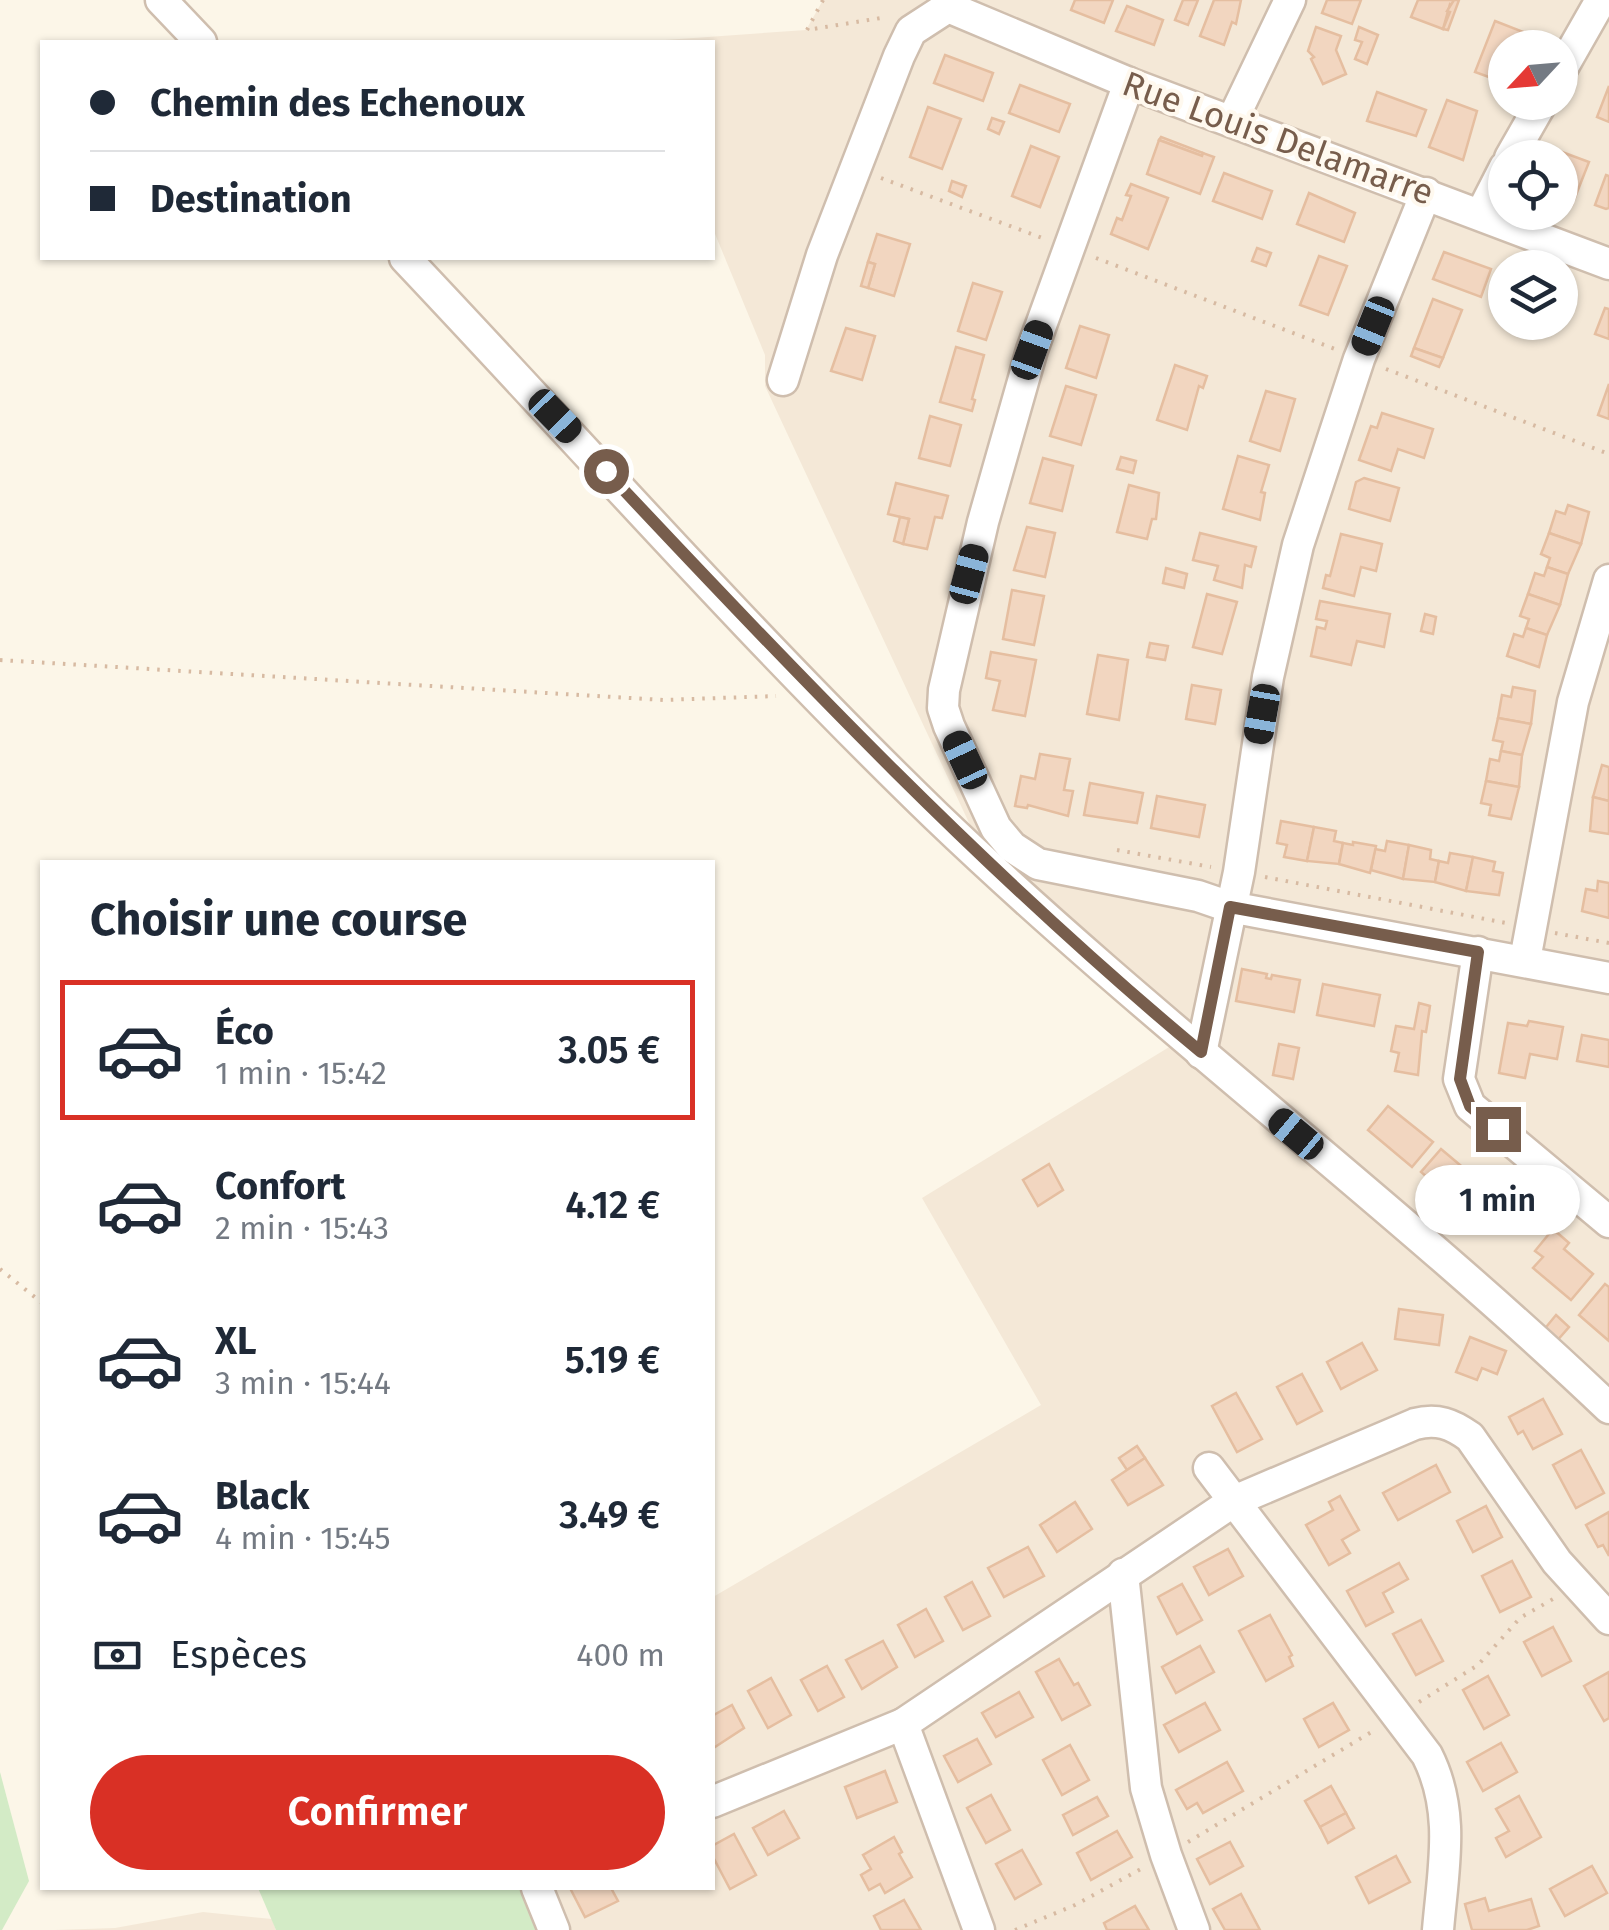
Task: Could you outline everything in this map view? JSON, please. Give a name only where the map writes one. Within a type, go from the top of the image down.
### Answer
[{"type":"street","points":[[161,0],[199,40]]},
{"type":"street","points":[[1232,121],[1290,0]]},
{"type":"street","points":[[1578,40],[1601,0]]},
{"type":"street","points":[[783,380],[853,168],[912,31],[951,3]]},
{"type":"street","name":"Rue Louis Delamarre","points":[[951,3],[1129,83],[1609,264]]},
{"type":"street","points":[[1129,83],[1032,350],[982,522],[944,690],[943,708],[996,828],[1012,847],[1038,864],[1198,896],[1230,907],[1609,978]]},
{"type":"street","points":[[1201,1052],[1239,872],[1255,751],[1285,600],[1321,472],[1360,359],[1426,193]]},
{"type":"street","points":[[1481,214],[1488,200]]},
{"type":"street","points":[[407,260],[816,695],[937,817],[1201,1052],[1532,1334],[1609,1408]]},
{"type":"street","points":[[1524,960],[1573,702],[1609,580]]},
{"type":"street","points":[[1478,952],[1460,1079],[1464,1096],[1470,1106],[1609,1222]]},
{"type":"street","points":[[715,1801],[903,1724],[1234,1501],[1414,1424],[1439,1422],[1470,1437],[1577,1586],[1609,1619]]},
{"type":"street","points":[[1208,1468],[1398,1715],[1439,1778],[1446,1828],[1438,1930]]},
{"type":"street","points":[[1123,1574],[1146,1788],[1194,1930]]},
{"type":"street","points":[[903,1724],[979,1930]]},
{"type":"street","points":[[538,1890],[554,1930]]},
{"type":"path","points":[[823,0],[807,30],[895,16]]},
{"type":"path","points":[[853,168],[1609,454]]},
{"type":"path","points":[[0,660],[663,700],[816,695]]},
{"type":"path","points":[[1110,849],[1609,943]]},
{"type":"path","points":[[0,1269],[40,1300]]},
{"type":"path","points":[[1015,1930],[1075,1905],[1166,1855],[1398,1715],[1478,1665],[1520,1618],[1577,1586]]},
{"type":"shaded area","points":[[823,0],[1609,0],[1609,1930],[554,1930],[538,1890],[715,1890],[715,1596],[1041,1405],[922,1198],[1184,1038],[977,840],[765,386],[765,355],[715,234],[715,40],[665,40],[806,30]]},
{"type":"shaded area","points":[[203,1912],[272,1919],[276,1930],[55,1930],[115,1928]]},
{"type":"green space","points":[[0,1772],[29,1881],[2,1930],[0,1930]]},
{"type":"green space","points":[[259,1890],[538,1890],[554,1930],[276,1930]]},
{"type":"building","points":[[1075,0],[1113,0],[1104,23],[1071,10]]},
{"type":"building","points":[[1183,0],[1198,0],[1188,25],[1175,20]]},
{"type":"building","points":[[1214,0],[1241,0],[1236,24],[1232,22],[1224,45],[1200,36]]},
{"type":"building","points":[[1327,0],[1361,0],[1352,24],[1322,13]]},
{"type":"building","points":[[1418,0],[1454,0],[1443,29],[1411,17]]},
{"type":"building","points":[[1454,0],[1459,0],[1448,30],[1443,29],[1450,12],[1447,11]]},
{"type":"building","points":[[1127,6],[1163,20],[1154,45],[1116,31]]},
{"type":"building","points":[[1495,21],[1518,30],[1491,30]]},
{"type":"building","points":[[1316,27],[1341,36],[1336,50],[1346,74],[1323,84],[1308,51]]},
{"type":"building","points":[[1359,27],[1378,35],[1367,64],[1355,59],[1362,42],[1355,40]]},
{"type":"building","points":[[1488,39],[1488,77],[1475,72]]},
{"type":"building","points":[[945,55],[993,73],[983,101],[934,83]]},
{"type":"building","points":[[1020,85],[1070,104],[1059,132],[1009,113]]},
{"type":"building","points":[[1609,86],[1609,122],[1597,117]]},
{"type":"building","points":[[1377,92],[1426,110],[1416,136],[1367,121]]},
{"type":"building","points":[[1447,100],[1477,111],[1463,160],[1429,147]]},
{"type":"building","points":[[928,107],[961,119],[942,169],[910,157]]},
{"type":"building","points":[[992,118],[1004,122],[999,134],[988,129]]},
{"type":"building","points":[[1161,137],[1203,153],[1202,156],[1159,140]]},
{"type":"building","points":[[1159,140],[1214,157],[1200,194],[1147,174]]},
{"type":"building","points":[[1031,146],[1059,157],[1040,207],[1012,196]]},
{"type":"building","points":[[1578,158],[1589,162],[1578,190]]},
{"type":"building","points":[[1224,173],[1272,191],[1262,219],[1213,201]]},
{"type":"building","points":[[1606,175],[1609,208],[1606,209],[1595,205]]},
{"type":"building","points":[[952,181],[966,186],[962,197],[949,191]]},
{"type":"building","points":[[1131,184],[1168,198],[1148,249],[1111,234],[1117,218],[1122,220]]},
{"type":"building","points":[[1309,193],[1355,213],[1344,242],[1297,224]]},
{"type":"building","points":[[877,234],[910,244],[894,296],[868,288],[875,264],[868,262]]},
{"type":"building","points":[[1257,248],[1271,253],[1266,266],[1252,261]]},
{"type":"building","points":[[1444,252],[1488,268],[1481,297],[1433,279]]},
{"type":"building","points":[[1319,256],[1347,266],[1328,315],[1300,305]]},
{"type":"building","points":[[868,262],[875,264],[868,288],[861,286]]},
{"type":"building","points":[[973,283],[1002,292],[986,340],[958,331]]},
{"type":"building","points":[[1433,299],[1462,310],[1443,358],[1414,348]]},
{"type":"building","points":[[1605,308],[1609,309],[1609,339],[1595,334]]},
{"type":"building","points":[[1080,326],[1109,335],[1096,378],[1066,368]]},
{"type":"building","points":[[846,328],[875,336],[862,380],[831,371]]},
{"type":"building","points":[[956,347],[984,355],[972,411],[940,402]]},
{"type":"building","points":[[1414,348],[1443,358],[1439,367],[1411,356]]},
{"type":"building","points":[[1175,365],[1207,376],[1203,388],[1199,386],[1187,430],[1157,420]]},
{"type":"building","points":[[1609,384],[1609,419],[1598,415]]},
{"type":"building","points":[[1066,386],[1096,395],[1081,445],[1050,436]]},
{"type":"building","points":[[1266,391],[1295,399],[1280,451],[1250,441]]},
{"type":"building","points":[[1382,413],[1433,429],[1424,458],[1398,449],[1391,471],[1359,460],[1371,426],[1377,428]]},
{"type":"building","points":[[930,416],[961,425],[950,466],[919,458]]},
{"type":"building","points":[[1238,456],[1269,465],[1261,492],[1265,493],[1260,520],[1223,509]]},
{"type":"building","points":[[1121,457],[1136,461],[1133,473],[1117,469]]},
{"type":"building","points":[[1043,458],[1073,466],[1062,511],[1030,503]]},
{"type":"building","points":[[1364,478],[1399,488],[1390,521],[1349,509],[1356,482]]},
{"type":"building","points":[[896,483],[948,496],[942,518],[935,517],[927,549],[903,544],[909,519],[888,514]]},
{"type":"building","points":[[1129,485],[1159,493],[1156,519],[1152,519],[1147,539],[1117,532]]},
{"type":"building","points":[[1568,505],[1589,512],[1581,544],[1549,533],[1556,511],[1565,514]]},
{"type":"building","points":[[900,517],[909,519],[903,544],[894,541]]},
{"type":"building","points":[[1027,527],[1055,533],[1045,577],[1014,570]]},
{"type":"building","points":[[1200,533],[1256,547],[1251,567],[1245,565],[1242,588],[1214,580],[1218,566],[1193,560]]},
{"type":"building","points":[[1549,533],[1581,544],[1568,574],[1547,567],[1550,558],[1541,554]]},
{"type":"building","points":[[1341,534],[1382,544],[1376,571],[1361,567],[1354,596],[1323,588]]},
{"type":"building","points":[[1547,567],[1568,574],[1560,605],[1528,594],[1535,573],[1544,576]]},
{"type":"building","points":[[1166,568],[1187,574],[1184,588],[1163,583]]},
{"type":"building","points":[[1012,590],[1044,596],[1034,645],[1003,639]]},
{"type":"building","points":[[1207,594],[1237,602],[1222,654],[1193,647]]},
{"type":"building","points":[[1528,594],[1560,605],[1547,635],[1526,628],[1529,619],[1520,616]]},
{"type":"building","points":[[1320,601],[1390,614],[1384,647],[1357,641],[1351,665],[1311,656],[1317,627],[1325,629],[1327,621],[1316,619]]},
{"type":"building","points":[[1425,614],[1436,617],[1433,634],[1421,631]]},
{"type":"building","points":[[1526,628],[1547,635],[1539,667],[1507,656],[1514,634],[1523,637]]},
{"type":"building","points":[[1150,643],[1168,646],[1165,660],[1147,657]]},
{"type":"building","points":[[991,652],[1036,660],[1025,716],[993,710],[1000,681],[986,678]]},
{"type":"building","points":[[1098,655],[1128,660],[1119,720],[1087,714]]},
{"type":"building","points":[[1192,685],[1221,690],[1215,724],[1186,719]]},
{"type":"building","points":[[1513,687],[1535,691],[1531,724],[1498,718],[1502,695],[1511,697]]},
{"type":"building","points":[[1498,718],[1531,724],[1522,755],[1501,751],[1503,742],[1493,740]]},
{"type":"building","points":[[1501,751],[1522,755],[1519,787],[1486,781],[1490,759],[1499,761]]},
{"type":"building","points":[[1040,754],[1070,759],[1064,790],[1073,791],[1068,816],[1028,805],[1015,806],[1021,776],[1035,779]]},
{"type":"building","points":[[1602,765],[1609,767],[1609,801],[1593,797]]},
{"type":"building","points":[[1486,781],[1519,787],[1511,819],[1489,815],[1491,805],[1481,803]]},
{"type":"building","points":[[1090,783],[1143,793],[1137,823],[1084,815]]},
{"type":"building","points":[[1157,796],[1205,805],[1199,837],[1151,828]]},
{"type":"building","points":[[1593,797],[1609,801],[1609,834],[1590,831]]},
{"type":"building","points":[[1281,821],[1314,827],[1307,861],[1284,857],[1287,845],[1277,843]]},
{"type":"building","points":[[1314,827],[1336,831],[1334,841],[1343,843],[1339,864],[1307,861]]},
{"type":"building","points":[[1387,841],[1409,845],[1403,879],[1371,870],[1375,849],[1385,851]]},
{"type":"building","points":[[1343,843],[1376,846],[1370,873],[1339,864]]},
{"type":"building","points":[[1409,845],[1431,850],[1430,859],[1439,861],[1435,882],[1403,879]]},
{"type":"building","points":[[1450,853],[1473,857],[1466,891],[1435,882],[1439,861],[1448,863]]},
{"type":"building","points":[[1473,857],[1495,862],[1493,871],[1503,873],[1499,895],[1466,891]]},
{"type":"building","points":[[1598,881],[1609,883],[1609,918],[1582,911],[1586,889],[1597,891]]},
{"type":"building","points":[[1242,969],[1267,974],[1266,978],[1271,979],[1272,975],[1300,980],[1294,1012],[1236,1001]]},
{"type":"building","points":[[1323,984],[1380,995],[1374,1026],[1317,1015]]},
{"type":"building","points":[[1419,1003],[1430,1006],[1426,1032],[1422,1031],[1418,1075],[1395,1071],[1399,1053],[1391,1051],[1396,1026],[1414,1029]]},
{"type":"building","points":[[1529,1021],[1563,1027],[1557,1059],[1530,1054],[1525,1078],[1499,1073],[1508,1023],[1527,1026]]},
{"type":"building","points":[[1582,1035],[1609,1040],[1609,1067],[1577,1061]]},
{"type":"building","points":[[1279,1044],[1299,1048],[1293,1079],[1273,1075]]},
{"type":"building","points":[[1388,1106],[1433,1142],[1412,1167],[1368,1130]]},
{"type":"building","points":[[1441,1149],[1479,1181],[1459,1205],[1421,1172]]},
{"type":"building","points":[[1049,1164],[1063,1190],[1038,1206],[1023,1180]]},
{"type":"building","points":[[1553,1229],[1569,1243],[1564,1249],[1593,1274],[1571,1300],[1533,1268],[1543,1257],[1535,1251]]},
{"type":"building","points":[[1605,1284],[1609,1287],[1609,1341],[1579,1315]]},
{"type":"building","points":[[1399,1309],[1443,1315],[1439,1345],[1395,1339]]},
{"type":"building","points":[[1556,1315],[1569,1327],[1555,1343],[1542,1332]]},
{"type":"building","points":[[1470,1337],[1506,1351],[1497,1374],[1482,1368],[1477,1380],[1456,1372]]},
{"type":"building","points":[[1362,1343],[1377,1370],[1341,1389],[1327,1362]]},
{"type":"building","points":[[1302,1374],[1322,1411],[1297,1424],[1277,1387]]},
{"type":"building","points":[[1236,1393],[1262,1439],[1237,1452],[1212,1406]]},
{"type":"building","points":[[1543,1399],[1562,1434],[1533,1449],[1509,1417]]},
{"type":"building","points":[[1137,1446],[1145,1458],[1127,1470],[1119,1458]]},
{"type":"building","points":[[1581,1450],[1604,1493],[1576,1508],[1553,1465]]},
{"type":"building","points":[[1145,1458],[1163,1485],[1128,1505],[1112,1480]]},
{"type":"building","points":[[1436,1465],[1450,1492],[1398,1520],[1383,1493]]},
{"type":"building","points":[[1340,1496],[1359,1530],[1342,1540],[1350,1553],[1329,1565],[1306,1525],[1333,1510],[1329,1502]]},
{"type":"building","points":[[1075,1502],[1092,1529],[1057,1552],[1040,1525]]},
{"type":"building","points":[[1486,1506],[1502,1537],[1473,1552],[1457,1521]]},
{"type":"building","points":[[1609,1512],[1609,1556],[1603,1545],[1598,1547],[1586,1525]]},
{"type":"building","points":[[1028,1547],[1044,1576],[1004,1597],[988,1568]]},
{"type":"building","points":[[1228,1549],[1243,1576],[1209,1595],[1194,1567]]},
{"type":"building","points":[[1512,1561],[1531,1597],[1500,1612],[1482,1576]]},
{"type":"building","points":[[1399,1563],[1408,1579],[1383,1593],[1393,1612],[1366,1626],[1347,1591]]},
{"type":"building","points":[[972,1582],[990,1616],[963,1630],[945,1597]]},
{"type":"building","points":[[1182,1584],[1202,1620],[1177,1634],[1158,1597]]},
{"type":"building","points":[[926,1609],[943,1641],[915,1657],[898,1625]]},
{"type":"building","points":[[1270,1615],[1292,1655],[1289,1657],[1293,1666],[1266,1681],[1239,1631]]},
{"type":"building","points":[[1421,1620],[1443,1661],[1416,1675],[1393,1634]]},
{"type":"building","points":[[1553,1627],[1571,1661],[1542,1676],[1524,1642]]},
{"type":"building","points":[[883,1641],[897,1667],[862,1689],[846,1660]]},
{"type":"building","points":[[1200,1646],[1214,1672],[1176,1693],[1162,1667]]},
{"type":"building","points":[[1059,1659],[1090,1705],[1062,1720],[1036,1672]]},
{"type":"building","points":[[827,1666],[844,1697],[818,1711],[801,1680]]},
{"type":"building","points":[[1609,1672],[1609,1718],[1604,1721],[1584,1686]]},
{"type":"building","points":[[1488,1676],[1509,1715],[1484,1729],[1463,1690]]},
{"type":"building","points":[[771,1678],[791,1715],[768,1728],[748,1691]]},
{"type":"building","points":[[1019,1692],[1033,1717],[996,1737],[982,1713]]},
{"type":"building","points":[[1205,1703],[1220,1730],[1179,1752],[1164,1725]]},
{"type":"building","points":[[1333,1703],[1349,1730],[1319,1747],[1304,1719]]},
{"type":"building","points":[[732,1705],[744,1728],[715,1747],[715,1714]]},
{"type":"building","points":[[977,1739],[991,1764],[958,1782],[944,1756]]},
{"type":"building","points":[[1501,1743],[1517,1772],[1483,1791],[1467,1762]]},
{"type":"building","points":[[1070,1745],[1089,1780],[1062,1795],[1043,1760]]},
{"type":"building","points":[[1227,1762],[1243,1791],[1203,1813],[1197,1803],[1187,1809],[1176,1790]]},
{"type":"building","points":[[885,1771],[897,1802],[857,1818],[845,1787]]},
{"type":"building","points":[[1331,1786],[1346,1813],[1320,1827],[1305,1801]]},
{"type":"building","points":[[991,1795],[1010,1830],[986,1843],[967,1808]]},
{"type":"building","points":[[1519,1796],[1541,1837],[1506,1857],[1496,1838],[1509,1831],[1496,1809]]},
{"type":"building","points":[[1097,1797],[1108,1816],[1073,1835],[1063,1815]]},
{"type":"building","points":[[784,1811],[799,1838],[768,1855],[753,1828]]},
{"type":"building","points":[[1346,1813],[1354,1828],[1328,1843],[1320,1827]]},
{"type":"building","points":[[1117,1831],[1132,1857],[1091,1880],[1077,1853]]},
{"type":"building","points":[[734,1834],[756,1875],[730,1889],[715,1861],[715,1844]]},
{"type":"building","points":[[894,1837],[912,1877],[885,1893],[880,1884],[869,1890],[861,1875],[871,1869],[863,1855]]},
{"type":"building","points":[[1230,1842],[1243,1866],[1210,1884],[1197,1859]]},
{"type":"building","points":[[1022,1850],[1041,1884],[1015,1899],[996,1864]]},
{"type":"building","points":[[1396,1856],[1410,1882],[1369,1903],[1356,1877]]},
{"type":"building","points":[[1592,1866],[1607,1893],[1565,1916],[1550,1889]]},
{"type":"building","points":[[571,1890],[612,1890],[618,1901],[585,1917]]},
{"type":"building","points":[[1241,1894],[1260,1930],[1225,1930],[1213,1909]]},
{"type":"building","points":[[1485,1898],[1489,1911],[1531,1899],[1539,1926],[1527,1930],[1472,1930],[1465,1904]]},
{"type":"building","points":[[904,1900],[921,1930],[881,1930],[874,1916]]},
{"type":"building","points":[[1135,1906],[1149,1930],[1107,1930],[1104,1923]]},
{"type":"route","points":[[606,471],[816,695],[937,817],[1201,1052],[1230,907],[1478,952],[1460,1079],[1470,1106],[1498,1129]]}]
